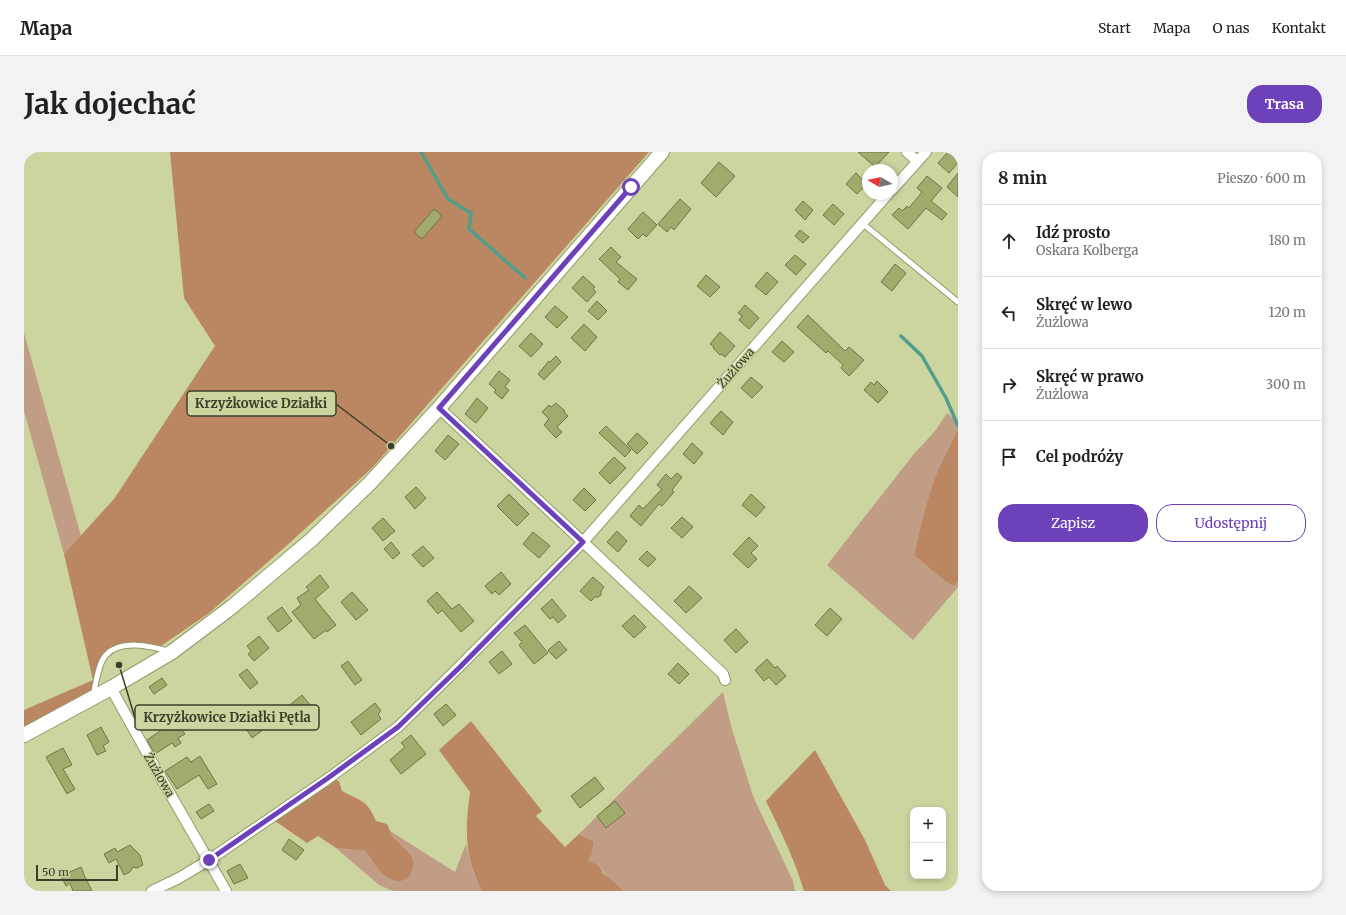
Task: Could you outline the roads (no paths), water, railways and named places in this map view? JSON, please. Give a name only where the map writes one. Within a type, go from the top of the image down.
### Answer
[{"type":"main road","points":[[24,735],[111,688],[172,652],[233,606],[311,540],[400,452],[662,152]]},
{"type":"street","points":[[907,152],[917,161]]},
{"type":"street","points":[[898,183],[926,152]]},
{"type":"street","name":"Żużlowa","points":[[152,891],[179,878],[209,860],[328,778],[398,727],[465,662],[583,542],[883,200]]},
{"type":"street","points":[[439,408],[723,674],[725,680]]},
{"type":"street","name":"Żużlowa","points":[[111,688],[226,891]]},
{"type":"lane","points":[[862,223],[958,302]]},
{"type":"lane","points":[[92,698],[101,664],[106,655],[119,646],[138,646],[172,652]]},
{"type":"waterway","points":[[421,152],[448,199],[471,213],[469,229],[525,278]]},
{"type":"waterway","points":[[901,336],[922,356],[946,398],[958,426]]},
{"type":"place","name":"Krzyżkowice Działki","points":[[391,446]]},
{"type":"place","name":"Krzyżkowice Działki Pętla","points":[[119,665]]}]
